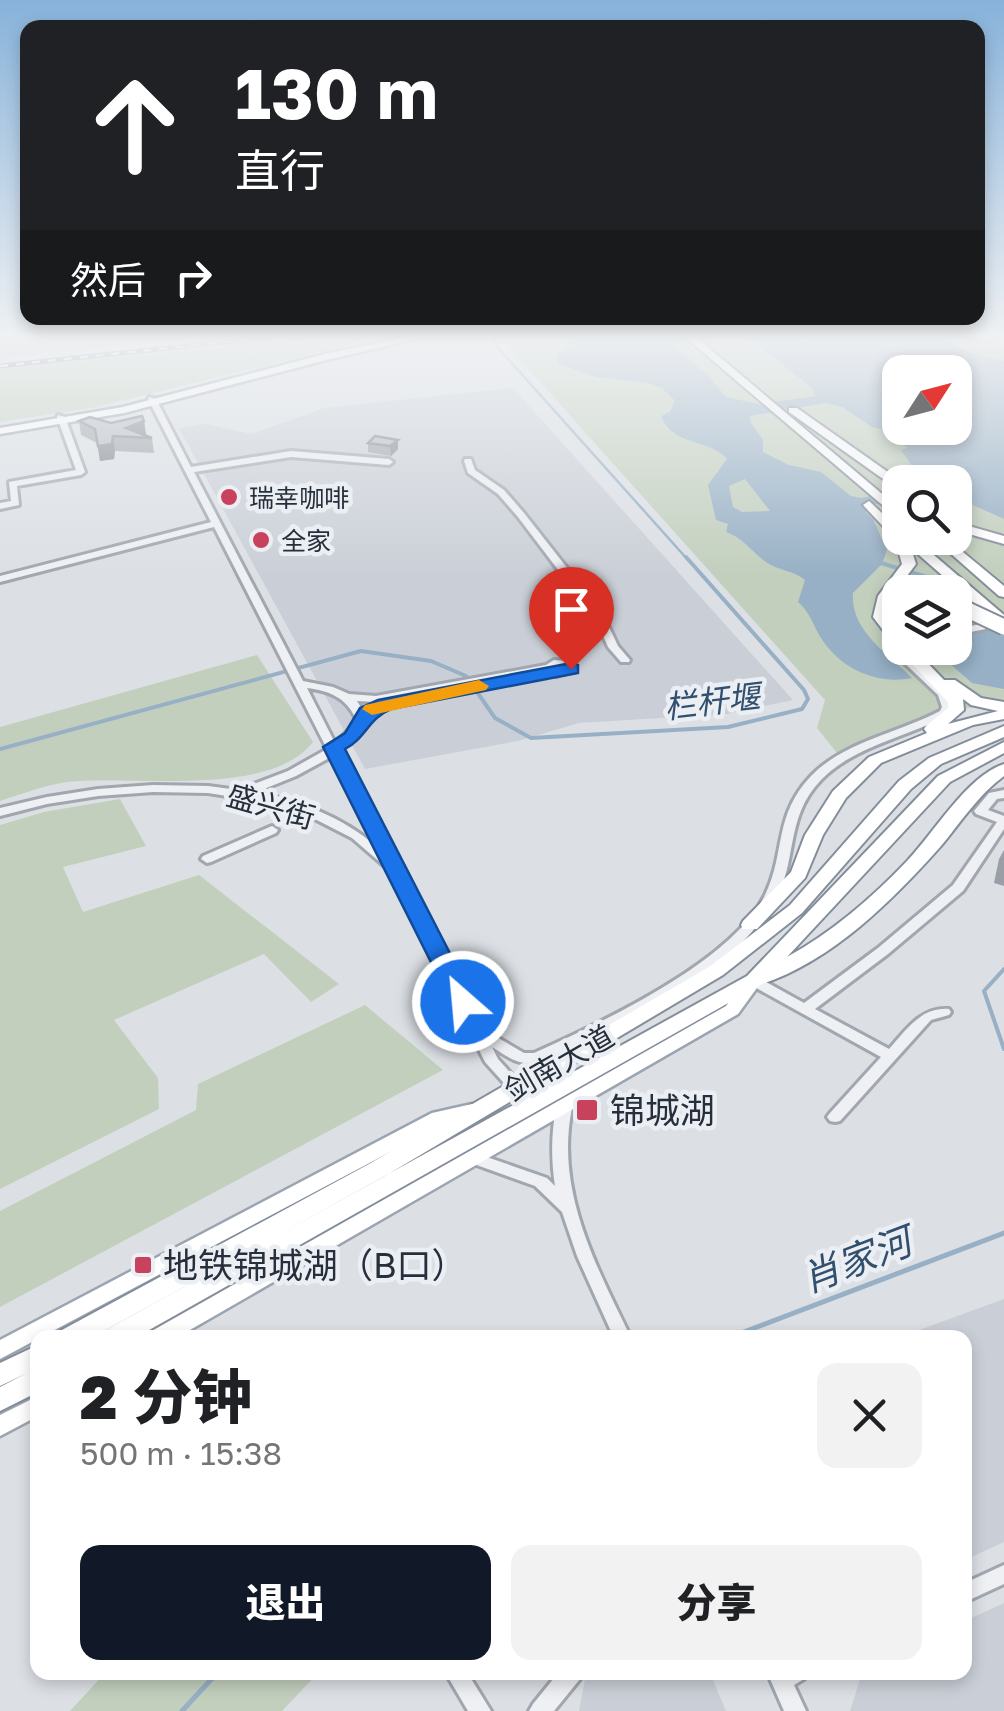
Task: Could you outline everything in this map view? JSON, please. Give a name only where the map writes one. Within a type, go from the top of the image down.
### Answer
[{"type":"highway","points":[[777,417],[882,517]]},
{"type":"highway","points":[[783,417],[882,501]]},
{"type":"highway","points":[[802,417],[882,488]]},
{"type":"highway","points":[[803,417],[882,475]]},
{"type":"highway","points":[[972,531],[1004,540]]},
{"type":"highway","points":[[972,554],[1004,578]]},
{"type":"highway","points":[[923,555],[1001,624]]},
{"type":"highway","points":[[945,555],[1004,605]]},
{"type":"highway","points":[[959,555],[1004,592]]},
{"type":"highway","points":[[972,609],[1001,624]]},
{"type":"highway","points":[[916,741],[956,710],[956,701],[922,665]]},
{"type":"highway","points":[[931,665],[964,696],[1004,711]]},
{"type":"highway","points":[[750,926],[799,874],[814,835],[839,795],[875,760],[916,741],[1004,711]]},
{"type":"highway","name":"剑南大道","points":[[84,1330],[377,1170],[716,971],[796,909],[905,785],[935,761],[1004,732]]},
{"type":"highway","name":"剑南大道","points":[[127,1330],[754,981],[944,779],[1004,747]]},
{"type":"highway","points":[[754,981],[800,962],[894,887],[982,785],[1004,769]]},
{"type":"highway","points":[[982,785],[1004,783]]},
{"type":"highway","points":[[0,1375],[30,1359]]},
{"type":"highway","points":[[0,1400],[30,1383]]},
{"type":"main road","points":[[0,429],[73,417]]},
{"type":"main road","points":[[171,1330],[732,1010],[754,981]]},
{"type":"main road","points":[[38,1330],[438,1118],[476,1110]]},
{"type":"main road","points":[[0,1350],[30,1334]]},
{"type":"main road","points":[[0,1426],[30,1409]]},
{"type":"street","points":[[161,417],[394,868]]},
{"type":"street","points":[[0,506],[16,503],[12,484],[80,472],[62,419]]},
{"type":"street","points":[[189,470],[291,454],[389,462]]},
{"type":"street","points":[[468,460],[471,471],[501,492],[521,515],[570,578],[588,619],[605,629],[612,647],[625,660]]},
{"type":"street","points":[[0,579],[216,524]]},
{"type":"street","points":[[972,629],[1001,624]]},
{"type":"street","points":[[478,1033],[522,1058],[536,1058],[704,968],[750,926],[768,903],[778,879],[791,808],[815,779],[847,753],[945,713],[948,707],[944,694],[912,665]]},
{"type":"street","points":[[239,794],[295,772],[353,737],[367,712],[385,704],[553,671]]},
{"type":"street","points":[[299,681],[346,696],[376,699],[456,689]]},
{"type":"street","points":[[346,696],[357,707],[362,720]]},
{"type":"street","name":"盛兴街","points":[[0,812],[94,790],[194,788],[239,794],[295,809],[343,828],[371,844],[394,868],[492,1062],[518,1089]]},
{"type":"street","points":[[804,1010],[884,951],[958,888],[1004,820],[980,811],[993,796],[1004,794]]},
{"type":"street","points":[[208,859],[272,830]]},
{"type":"street","points":[[754,981],[891,1056]]},
{"type":"street","points":[[835,1117],[926,1017],[944,1012]]},
{"type":"street","points":[[564,1108],[558,1127],[568,1208],[619,1330]]},
{"type":"street","points":[[476,1159],[542,1182],[568,1208]]},
{"type":"street","points":[[972,1590],[1004,1574]]},
{"type":"street","points":[[459,1680],[480,1711]]},
{"type":"street","points":[[540,1711],[566,1680]]},
{"type":"street","points":[[786,1680],[794,1711]]},
{"type":"shaded area","points":[[300,417],[539,417],[793,700],[727,714],[579,723],[518,741],[365,769],[179,428],[205,424],[252,434]]},
{"type":"shaded area","points":[[1004,1299],[1004,1542],[972,1557],[972,1330],[919,1330]]},
{"type":"shaded area","points":[[1004,1603],[1004,1711],[850,1711],[860,1680],[972,1680],[972,1618]]},
{"type":"shaded area","points":[[585,1680],[713,1680],[726,1711],[579,1711]]},
{"type":"green space","points":[[0,417],[33,417],[0,422]]},
{"type":"green space","points":[[571,417],[882,417],[882,445],[972,445],[972,417],[1004,417],[1004,704],[933,712],[837,753],[817,728],[825,700]]},
{"type":"green space","points":[[257,655],[313,742],[293,760],[266,771],[234,777],[67,782],[0,801],[0,727]]},
{"type":"green space","points":[[120,799],[146,846],[63,867],[83,912],[199,875],[339,984],[311,1002],[264,954],[114,1020],[158,1078],[159,1109],[0,1189],[0,825],[44,812]]},
{"type":"green space","points":[[365,1005],[443,1070],[0,1307],[0,1211],[196,1110],[198,1084]]},
{"type":"green space","points":[[98,1680],[311,1680],[282,1711],[70,1711]]},
{"type":"water","points":[[662,417],[750,417],[763,440],[763,452],[789,465],[821,472],[851,496],[882,494],[882,503],[870,505],[866,512],[882,539],[882,555],[885,555],[882,564],[853,593],[854,607],[864,630],[882,650],[882,665],[898,665],[912,678],[887,679],[862,673],[831,651],[798,602],[805,580],[766,562],[726,532],[728,524],[716,520],[708,485],[727,459],[674,433]],"holes":[[[745,479],[770,511],[742,512],[733,507],[729,486]]]},
{"type":"water","points":[[857,417],[882,417],[882,429],[872,427]]},
{"type":"water","points":[[972,417],[1004,417],[1004,519],[972,505],[972,465],[911,465],[901,450],[908,448],[903,445],[972,445]]},
{"type":"water","points":[[972,613],[1004,635],[1004,689],[972,683],[951,665],[972,665]]},
{"type":"building","points":[[90,417],[111,423],[142,417],[144,421],[126,428],[152,438],[113,436],[112,444],[98,446],[95,429],[79,421]]},
{"type":"building","points":[[375,436],[398,440],[390,446],[368,443]]},
{"type":"waterway","name":"栏杆堰","points":[[560,417],[688,560]]},
{"type":"waterway","name":"栏杆堰","points":[[0,749],[361,651],[431,661],[466,676],[495,718],[531,738],[728,727],[802,709],[808,699],[804,690],[686,557]]},
{"type":"waterway","points":[[881,563],[921,575]]},
{"type":"waterway","name":"肖家河","points":[[1004,969],[984,991],[1004,1049]]},
{"type":"waterway","name":"肖家河","points":[[749,1330],[1004,1233]]},
{"type":"waterway","name":"肖家河","points":[[182,1711],[211,1680]]},
{"type":"slow traffic","points":[[372,709],[479,686]]},
{"type":"place","name":"瑞幸咖啡","points":[[229,497]]},
{"type":"place","name":"全家","points":[[261,540]]},
{"type":"place","name":"锦城湖","points":[[587,1110]]},
{"type":"place","name":"地铁锦城湖（B口）","points":[[143,1265]]},
{"type":"route","points":[[463,1002],[333,747],[353,737],[367,712],[385,704],[566,673],[571,669]]}]
